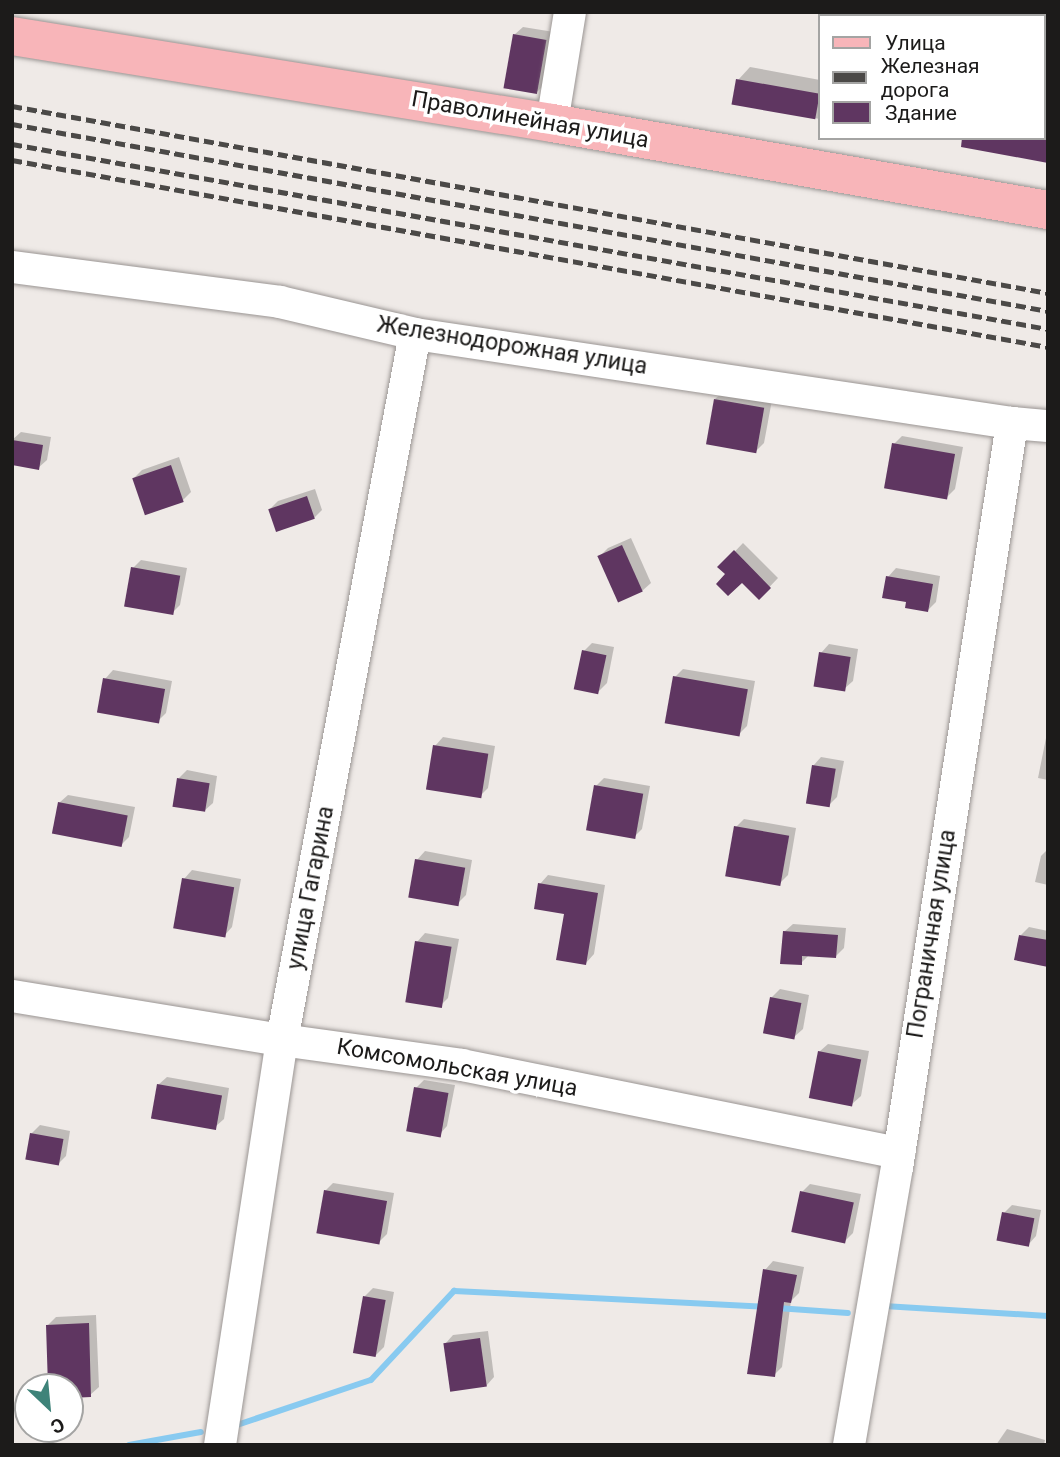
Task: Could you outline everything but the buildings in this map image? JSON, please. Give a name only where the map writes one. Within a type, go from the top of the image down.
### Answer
[{"type":"main road","name":"Праволинейная улица","points":[[12,36],[552,123],[1048,211]]},
{"type":"street","points":[[552,123],[570,12]]},
{"type":"street","name":"Железнодорожная улица","points":[[12,267],[280,302],[415,334],[1012,424],[1048,426]]},
{"type":"street","name":"улица Гагарина","points":[[220,1445],[282,1040],[415,334]]},
{"type":"street","name":"Пограничная улица","points":[[849,1445],[899,1153],[1012,424]]},
{"type":"street","name":"Комсомольская улица","points":[[12,996],[282,1040],[462,1065],[899,1153]]},
{"type":"waterway","points":[[237,1425],[371,1380],[454,1291],[766,1307]]},
{"type":"waterway","points":[[884,1306],[1048,1316]]},
{"type":"waterway","points":[[777,1308],[848,1313]]},
{"type":"waterway","points":[[129,1445],[201,1432]]},
{"type":"railway","points":[[12,106],[1048,293]]},
{"type":"railway","points":[[12,124],[1048,311]]},
{"type":"railway","points":[[12,144],[1048,329]]},
{"type":"railway","points":[[12,160],[1048,347]]}]
